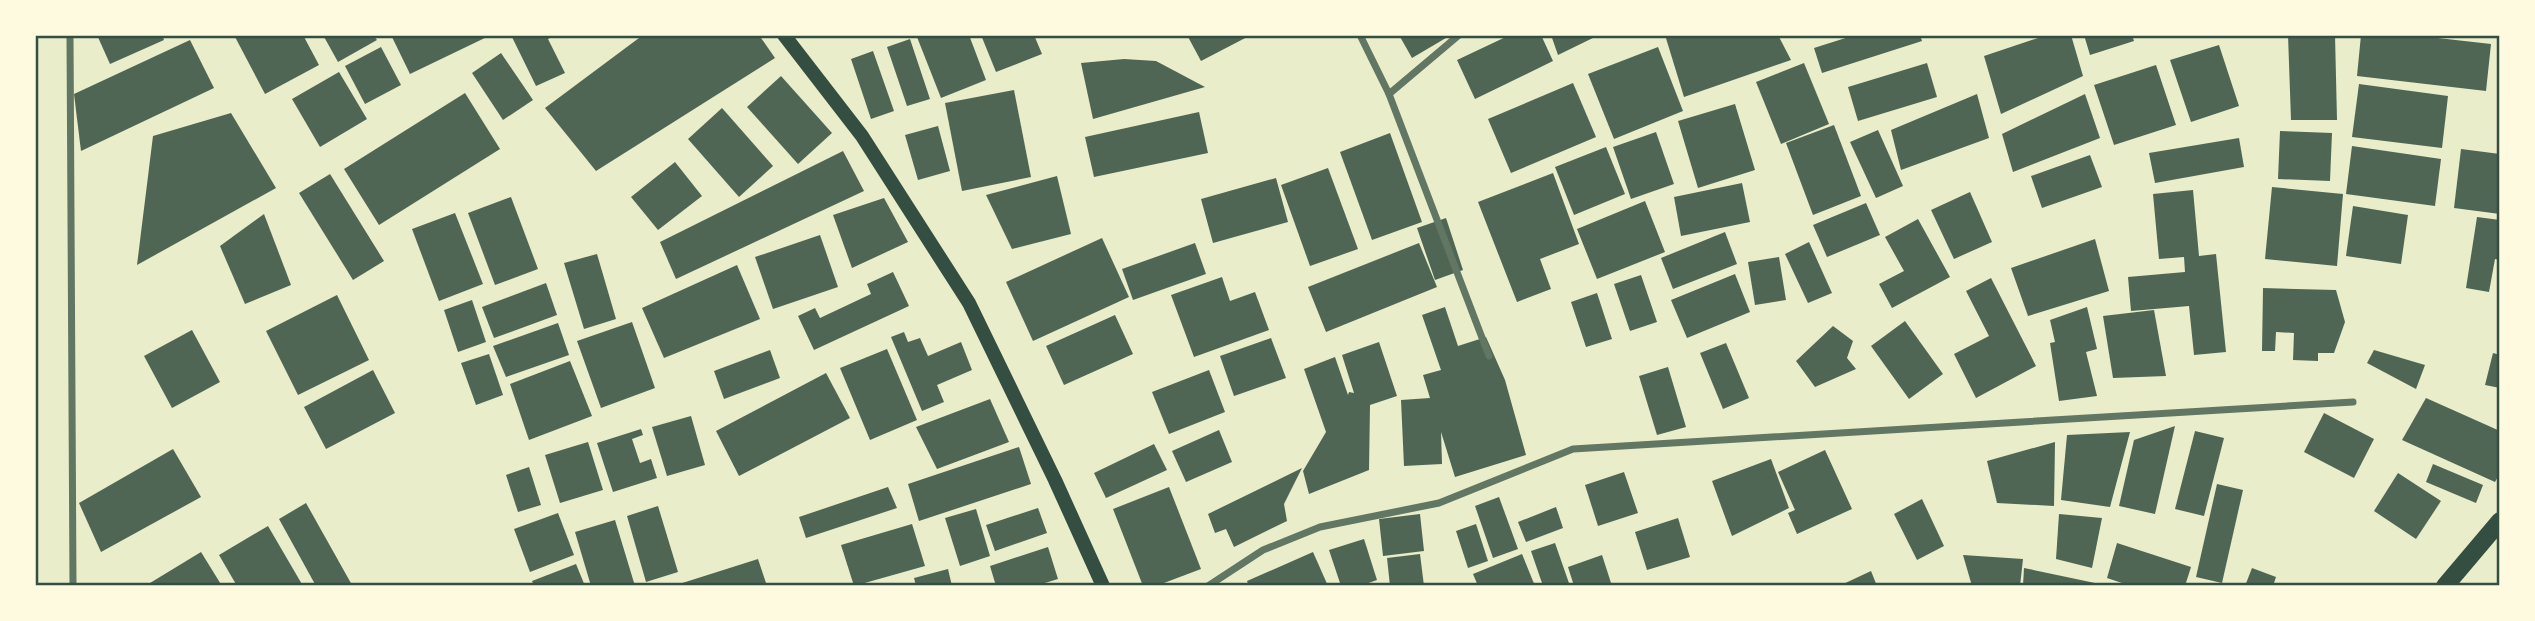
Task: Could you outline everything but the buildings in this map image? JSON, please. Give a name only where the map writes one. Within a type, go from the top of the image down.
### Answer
[{"type":"main road","points":[[784,35],[862,135],[969,303],[1103,586]]},
{"type":"main road","points":[[2445,586],[2500,521]]},
{"type":"street","points":[[70,35],[73,586]]},
{"type":"street","points":[[1360,35],[1389,94],[1489,356]]},
{"type":"street","points":[[1389,94],[1458,35]]},
{"type":"street","points":[[1209,586],[1264,550],[1320,527],[1438,503],[1573,449],[2353,402]]}]
